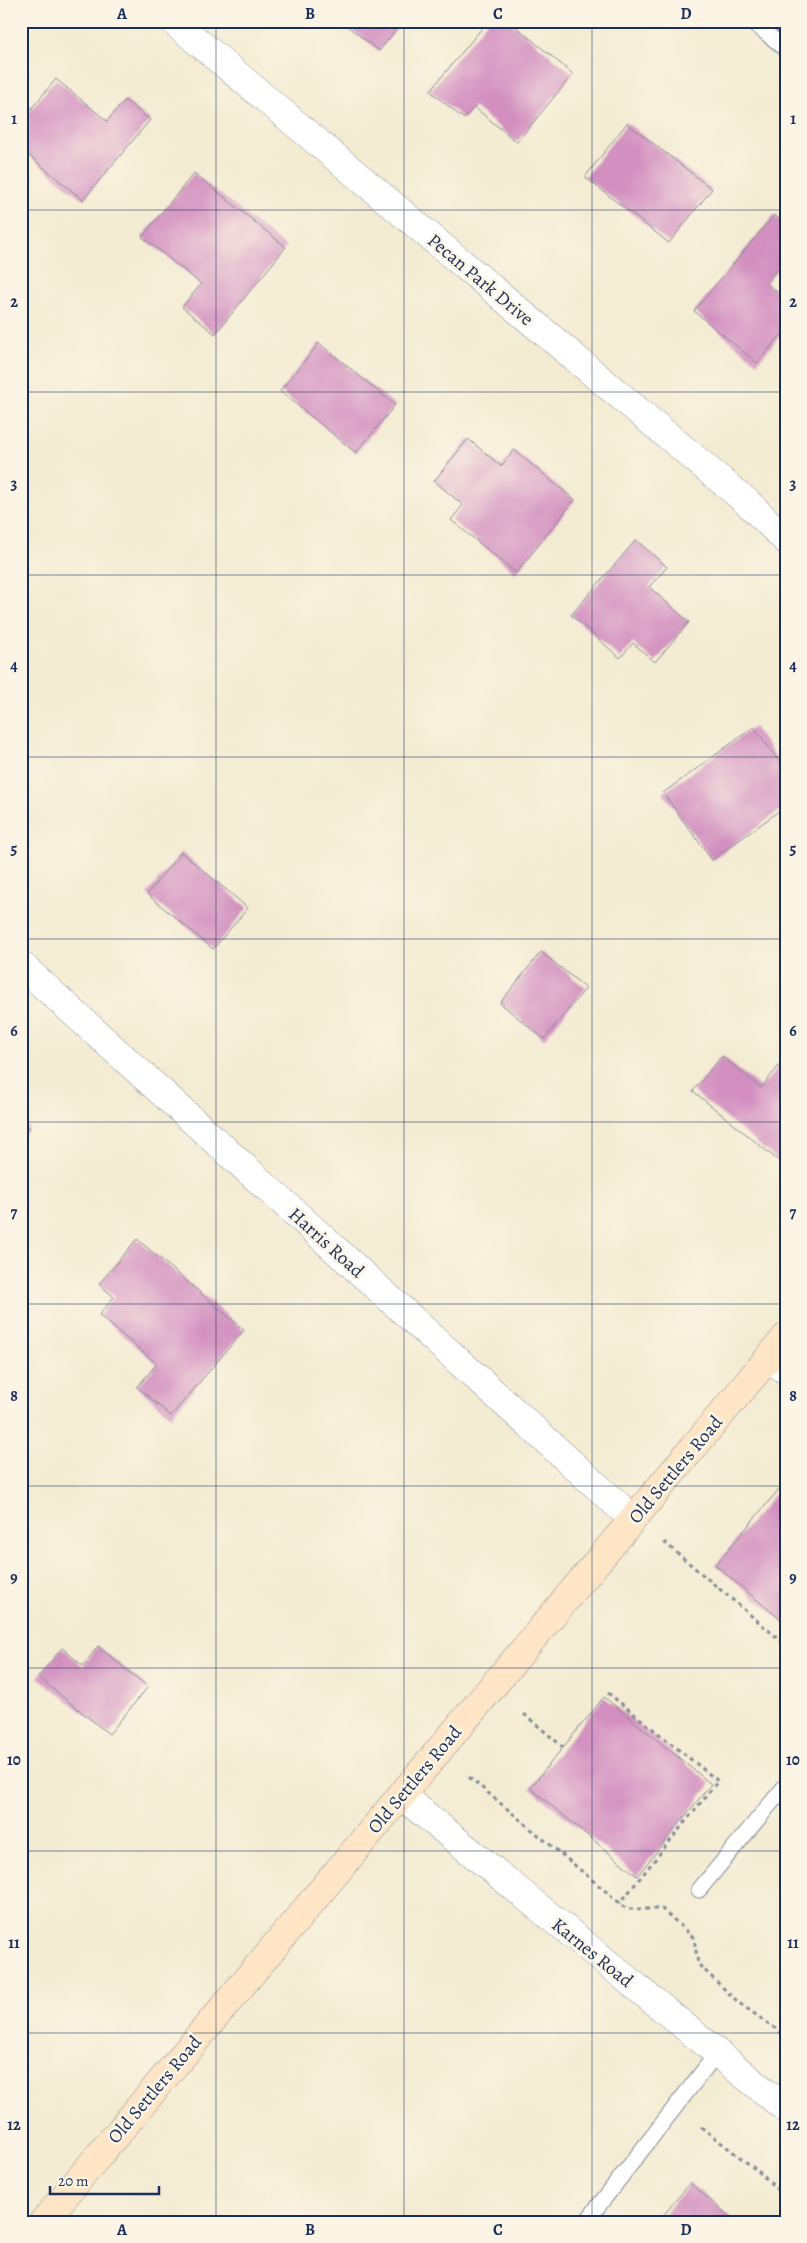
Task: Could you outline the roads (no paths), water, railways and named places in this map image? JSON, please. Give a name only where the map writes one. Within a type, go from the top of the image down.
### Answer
[{"type":"main road","name":"Old Settlers Road","points":[[43,2222],[786,1337]]},
{"type":"street","name":"Pecan Park Drive","points":[[173,21],[748,503],[786,540]]},
{"type":"street","name":"Harris Road","points":[[21,965],[633,1519]]},
{"type":"street","name":"Karnes Road","points":[[401,1795],[786,2109]]},
{"type":"lane","points":[[751,21],[786,49]]},
{"type":"lane","points":[[765,1362],[786,1379]]},
{"type":"lane","points":[[699,1890],[786,1785]]},
{"type":"lane","points":[[586,2222],[717,2053]]}]
